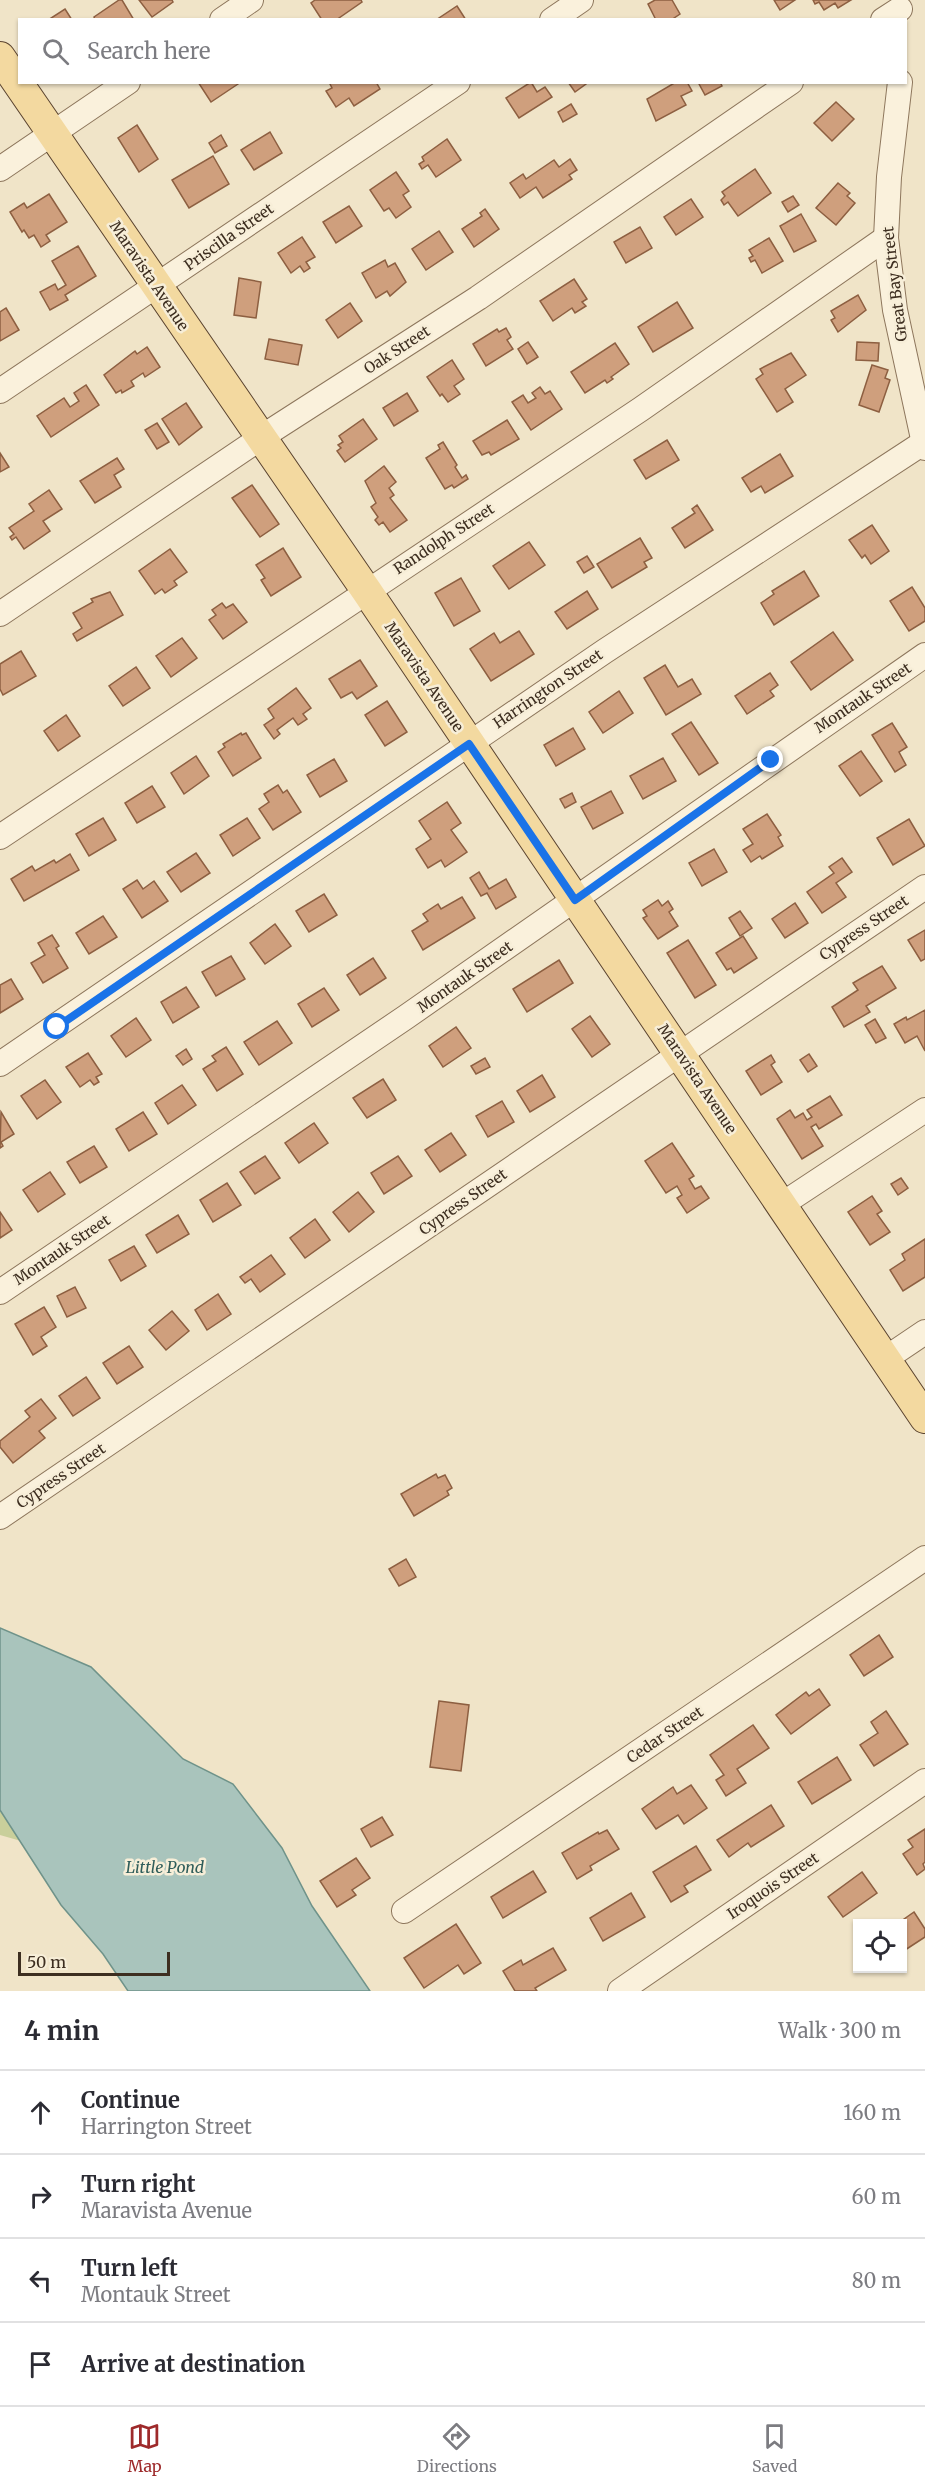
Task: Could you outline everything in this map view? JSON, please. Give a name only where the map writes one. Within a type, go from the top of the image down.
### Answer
[{"type":"main road","name":"Maravista Avenue","points":[[0,57],[18,84]]},
{"type":"main road","name":"Maravista Avenue","points":[[18,84],[260,439],[366,590],[925,1418]]},
{"type":"street","points":[[225,18],[251,0]]},
{"type":"street","points":[[555,18],[581,0]]},
{"type":"street","points":[[0,169],[125,84]]},
{"type":"street","name":"Priscilla Street","points":[[0,391],[455,84]]},
{"type":"street","name":"Oak Street","points":[[0,614],[260,439],[477,298],[788,84]]},
{"type":"street","name":"Great Bay Street","points":[[900,84],[889,177],[886,238],[895,310],[924,445]]},
{"type":"street","name":"Randolph Street","points":[[0,837],[366,590],[641,409],[886,238]]},
{"type":"street","name":"Harrington Street","points":[[0,1064],[604,651],[924,445]]},
{"type":"street","name":"Montauk Street","points":[[0,1292],[575,900],[771,760],[925,655]]},
{"type":"street","name":"Cypress Street","points":[[0,1517],[925,887]]},
{"type":"street","points":[[782,1205],[925,1110]]},
{"type":"street","points":[[885,1359],[925,1332]]},
{"type":"street","name":"Cedar Street","points":[[404,1911],[925,1558]]},
{"type":"street","name":"Iroquois Street","points":[[620,1991],[925,1781]]},
{"type":"green space","points":[[0,1810],[21,1841],[0,1835]]},
{"type":"water","name":"Little Pond","points":[[0,1628],[91,1667],[183,1759],[233,1784],[282,1848],[312,1906],[370,1991],[128,1991],[103,1954],[61,1905],[0,1810]]},
{"type":"building","points":[[122,0],[133,18],[94,18]]},
{"type":"building","points":[[139,0],[172,0],[173,2],[152,17]]},
{"type":"building","points":[[315,0],[361,0],[362,2],[339,18],[321,18],[311,3]]},
{"type":"building","points":[[655,0],[672,0],[680,14],[674,18],[655,18],[648,4]]},
{"type":"building","points":[[774,0],[795,0],[780,10]]},
{"type":"building","points":[[813,0],[851,0],[838,8],[835,3],[824,10],[819,2],[815,4]]},
{"type":"building","points":[[457,6],[465,18],[439,18]]},
{"type":"building","points":[[65,9],[71,18],[51,18]]},
{"type":"building","points":[[199,84],[238,84],[211,102]]},
{"type":"building","points":[[330,84],[377,84],[380,89],[354,106],[349,98],[336,107],[326,91],[332,88]]},
{"type":"building","points":[[528,84],[532,84],[537,92],[545,87],[552,97],[519,118],[506,98]]},
{"type":"building","points":[[569,84],[586,84],[575,92]]},
{"type":"building","points":[[673,84],[688,84],[692,91],[681,96],[686,105],[656,121],[647,99]]},
{"type":"building","points":[[699,84],[721,84],[722,86],[705,95]]},
{"type":"building","points":[[836,102],[854,119],[832,141],[814,123]]},
{"type":"building","points":[[571,104],[577,114],[563,122],[558,112]]},
{"type":"building","points":[[137,125],[158,159],[139,172],[118,138]]},
{"type":"building","points":[[270,132],[282,153],[254,170],[241,150]]},
{"type":"building","points":[[221,135],[227,146],[215,153],[209,143]]},
{"type":"building","points":[[447,139],[461,160],[436,177],[428,165],[422,169],[419,164],[424,161],[422,157]]},
{"type":"building","points":[[213,156],[229,184],[189,208],[172,180]]},
{"type":"building","points":[[570,159],[577,170],[569,175],[572,179],[543,198],[536,187],[520,198],[510,183],[523,174],[526,179],[554,160],[559,167]]},
{"type":"building","points":[[755,169],[771,193],[738,216],[728,202],[724,205],[721,200],[725,196],[722,192]]},
{"type":"building","points":[[396,172],[409,191],[403,195],[411,207],[396,218],[389,208],[384,211],[370,190]]},
{"type":"building","points":[[838,183],[850,193],[847,196],[855,203],[836,225],[816,208]]},
{"type":"building","points":[[49,194],[67,222],[46,235],[50,241],[41,247],[34,235],[29,238],[24,230],[22,232],[10,212],[24,203],[27,208]]},
{"type":"building","points":[[793,196],[799,205],[788,212],[782,202]]},
{"type":"building","points":[[691,199],[703,217],[676,235],[664,217]]},
{"type":"building","points":[[349,206],[362,226],[336,243],[323,222]]},
{"type":"building","points":[[485,209],[499,229],[474,247],[462,229],[482,216],[480,213]]},
{"type":"building","points":[[801,214],[816,241],[794,252],[780,226]]},
{"type":"building","points":[[640,227],[652,248],[626,263],[614,242]]},
{"type":"building","points":[[439,231],[453,252],[426,270],[412,249]]},
{"type":"building","points":[[302,237],[315,257],[306,262],[310,268],[304,272],[300,266],[291,273],[278,253]]},
{"type":"building","points":[[769,238],[783,261],[762,273],[755,260],[751,262],[749,258],[753,256],[749,250]]},
{"type":"building","points":[[78,246],[96,276],[65,295],[68,300],[50,310],[40,292],[55,284],[58,290],[66,285],[52,261]]},
{"type":"building","points":[[385,260],[388,267],[395,263],[406,282],[390,296],[387,291],[376,298],[362,273]]},
{"type":"building","points":[[239,278],[261,282],[256,318],[234,315]]},
{"type":"building","points":[[574,279],[587,299],[582,302],[586,306],[575,313],[572,308],[553,321],[540,301]]},
{"type":"building","points":[[858,295],[866,310],[838,332],[831,320],[835,318],[831,311]]},
{"type":"building","points":[[677,302],[693,328],[653,352],[638,327]]},
{"type":"building","points":[[350,303],[362,321],[338,338],[326,320]]},
{"type":"building","points":[[6,308],[19,330],[0,341],[0,312]]},
{"type":"building","points":[[506,328],[511,337],[507,340],[513,349],[486,366],[473,344],[497,329],[499,332]]},
{"type":"building","points":[[269,339],[302,345],[298,365],[265,359]]},
{"type":"building","points":[[528,342],[538,357],[527,364],[518,349]]},
{"type":"building","points":[[857,342],[879,343],[878,361],[856,360]]},
{"type":"building","points":[[615,343],[629,364],[611,377],[613,379],[607,383],[605,380],[585,393],[571,372]]},
{"type":"building","points":[[147,347],[160,367],[145,377],[143,373],[131,381],[134,386],[122,393],[121,390],[116,393],[104,375],[135,351],[137,354]]},
{"type":"building","points":[[791,353],[806,375],[785,389],[793,402],[777,412],[756,379],[763,374],[760,369]]},
{"type":"building","points":[[452,360],[464,379],[454,386],[460,394],[448,402],[442,394],[440,396],[427,377]]},
{"type":"building","points":[[872,365],[888,370],[885,378],[890,380],[879,412],[859,405]]},
{"type":"building","points":[[86,385],[99,405],[51,437],[37,416],[64,398],[70,407],[79,401],[74,393]]},
{"type":"building","points":[[540,387],[545,394],[550,391],[562,409],[531,430],[512,402],[523,395],[528,403],[536,398],[532,393]]},
{"type":"building","points":[[407,393],[418,411],[394,426],[383,408]]},
{"type":"building","points":[[186,403],[202,427],[179,445],[162,419]]},
{"type":"building","points":[[363,419],[377,439],[345,462],[337,451],[341,448],[338,445],[343,442],[339,436]]},
{"type":"building","points":[[507,420],[519,439],[491,455],[489,452],[482,455],[473,441]]},
{"type":"building","points":[[157,423],[169,442],[157,449],[145,430]]},
{"type":"building","points":[[667,440],[679,460],[646,479],[634,460]]},
{"type":"building","points":[[443,442],[462,478],[466,475],[468,479],[454,488],[452,485],[445,489],[426,458],[440,449],[438,445]]},
{"type":"building","points":[[0,453],[9,467],[0,472]]},
{"type":"building","points":[[780,454],[793,476],[765,493],[761,486],[751,492],[742,478]]},
{"type":"building","points":[[117,458],[124,469],[114,475],[121,487],[95,503],[80,481]]},
{"type":"building","points":[[384,466],[396,482],[389,488],[394,495],[390,498],[407,520],[390,532],[383,522],[379,525],[375,520],[378,517],[371,507],[376,503],[365,481]]},
{"type":"building","points":[[252,485],[279,524],[260,537],[232,498]]},
{"type":"building","points":[[49,490],[62,509],[43,521],[50,531],[24,549],[16,537],[12,540],[10,537],[14,534],[9,528],[34,511],[29,504]]},
{"type":"building","points":[[697,505],[713,530],[685,548],[672,528],[695,513],[692,509]]},
{"type":"building","points":[[872,525],[889,551],[871,564],[865,555],[862,558],[849,540]]},
{"type":"building","points":[[640,538],[652,558],[644,562],[647,567],[612,588],[597,564]]},
{"type":"building","points":[[529,542],[545,565],[509,589],[493,566]]},
{"type":"building","points":[[283,548],[301,577],[271,596],[261,580],[265,578],[256,565]]},
{"type":"building","points":[[170,549],[187,572],[174,581],[177,585],[165,593],[162,589],[155,594],[139,571]]},
{"type":"building","points":[[587,556],[594,567],[584,573],[577,562]]},
{"type":"building","points":[[804,571],[819,596],[774,625],[761,603],[774,594],[772,591]]},
{"type":"building","points":[[461,578],[480,611],[454,626],[435,593]]},
{"type":"building","points":[[912,587],[925,608],[925,621],[909,631],[890,601]]},
{"type":"building","points":[[587,591],[598,609],[567,629],[555,612]]},
{"type":"building","points":[[110,592],[123,615],[77,641],[73,634],[82,628],[73,613],[93,602],[91,599]]},
{"type":"building","points":[[222,603],[226,608],[233,604],[247,622],[223,639],[209,620],[216,615],[212,610]]},
{"type":"building","points":[[519,631],[534,654],[491,681],[470,649],[494,633],[500,643]]},
{"type":"building","points":[[833,632],[853,660],[811,690],[791,662]]},
{"type":"building","points":[[182,638],[197,658],[171,677],[156,656]]},
{"type":"building","points":[[21,651],[36,676],[3,695],[0,689],[0,664]]},
{"type":"building","points":[[360,660],[377,686],[357,699],[352,692],[341,698],[329,679]]},
{"type":"building","points":[[665,665],[678,687],[692,679],[701,694],[666,715],[644,678]]},
{"type":"building","points":[[136,667],[150,688],[123,706],[109,686]]},
{"type":"building","points":[[770,673],[778,685],[770,691],[774,696],[747,714],[735,696]]},
{"type":"building","points":[[296,688],[311,708],[303,714],[307,719],[298,725],[293,718],[277,730],[280,734],[274,739],[264,725],[274,718],[268,709]]},
{"type":"building","points":[[619,691],[633,713],[603,733],[589,712]]},
{"type":"building","points":[[387,701],[407,732],[385,746],[365,715]]},
{"type":"building","points":[[66,715],[80,736],[58,751],[44,731]]},
{"type":"building","points":[[691,722],[718,763],[699,775],[672,734]]},
{"type":"building","points":[[892,723],[907,747],[899,752],[906,765],[895,772],[872,735]]},
{"type":"building","points":[[573,728],[585,749],[556,766],[544,745]]},
{"type":"building","points":[[241,733],[242,735],[246,733],[261,758],[233,776],[218,752],[225,747],[223,744]]},
{"type":"building","points":[[861,751],[882,781],[860,796],[839,766]]},
{"type":"building","points":[[196,756],[209,776],[184,794],[171,773]]},
{"type":"building","points":[[663,758],[676,781],[643,799],[630,776]]},
{"type":"building","points":[[334,759],[347,781],[320,797],[307,775]]},
{"type":"building","points":[[278,785],[283,793],[287,790],[301,812],[273,830],[259,809],[269,802],[264,794]]},
{"type":"building","points":[[152,786],[165,807],[137,823],[125,803]]},
{"type":"building","points":[[611,791],[623,813],[593,829],[581,807]]},
{"type":"building","points":[[572,793],[576,802],[565,808],[560,799]]},
{"type":"building","points":[[447,802],[461,823],[451,830],[467,852],[445,867],[441,860],[428,868],[416,849],[431,839],[419,821]]},
{"type":"building","points":[[767,814],[781,835],[778,837],[783,846],[762,859],[760,856],[751,862],[743,850],[753,844],[743,829]]},
{"type":"building","points":[[103,818],[116,840],[89,856],[76,834]]},
{"type":"building","points":[[247,818],[260,838],[233,856],[220,835]]},
{"type":"building","points":[[909,819],[925,846],[893,865],[877,838]]},
{"type":"building","points":[[714,849],[727,872],[702,886],[689,863]]},
{"type":"building","points":[[196,853],[210,873],[181,892],[167,872]]},
{"type":"building","points":[[70,854],[79,870],[24,901],[11,879],[32,866],[35,871],[54,860],[56,863]]},
{"type":"building","points":[[842,858],[852,872],[836,883],[846,897],[822,913],[807,892],[834,873],[829,867]]},
{"type":"building","points":[[479,872],[489,889],[506,879],[516,897],[496,909],[487,893],[481,896],[470,878]]},
{"type":"building","points":[[137,880],[143,889],[154,881],[168,901],[142,918],[123,889]]},
{"type":"building","points":[[324,894],[337,915],[309,932],[296,911]]},
{"type":"building","points":[[462,897],[475,918],[423,950],[412,931],[428,921],[423,914],[438,904],[441,909]]},
{"type":"building","points":[[658,900],[662,906],[668,901],[673,909],[669,912],[678,926],[658,939],[643,918],[647,916],[643,910]]},
{"type":"building","points":[[795,903],[808,923],[785,938],[772,919]]},
{"type":"building","points":[[740,911],[752,928],[740,936],[729,918]]},
{"type":"building","points":[[103,916],[117,937],[89,954],[76,933]]},
{"type":"building","points":[[275,924],[291,946],[265,964],[250,943]]},
{"type":"building","points":[[925,930],[925,959],[921,961],[908,940]]},
{"type":"building","points":[[52,935],[59,946],[56,948],[68,968],[43,983],[31,963],[45,955],[38,943]]},
{"type":"building","points":[[743,936],[757,958],[734,973],[731,968],[727,970],[716,953]]},
{"type":"building","points":[[688,940],[716,985],[695,998],[667,953]]},
{"type":"building","points":[[231,956],[245,979],[216,996],[202,972]]},
{"type":"building","points":[[373,958],[386,978],[360,995],[347,975]]},
{"type":"building","points":[[559,960],[573,983],[527,1012],[513,989]]},
{"type":"building","points":[[882,966],[896,988],[866,1006],[870,1012],[844,1027],[832,1007],[858,990],[853,983]]},
{"type":"building","points":[[11,979],[23,999],[0,1013],[0,985]]},
{"type":"building","points":[[186,987],[199,1007],[173,1023],[161,1002]]},
{"type":"building","points":[[324,988],[339,1010],[312,1027],[298,1004]]},
{"type":"building","points":[[925,1010],[925,1051],[917,1036],[905,1043],[894,1024]]},
{"type":"building","points":[[590,1016],[610,1044],[592,1057],[572,1029]]},
{"type":"building","points":[[136,1018],[151,1040],[126,1057],[111,1036]]},
{"type":"building","points":[[875,1019],[886,1038],[876,1043],[865,1025]]},
{"type":"building","points":[[277,1021],[292,1043],[259,1065],[244,1042]]},
{"type":"building","points":[[456,1027],[471,1048],[443,1067],[429,1046]]},
{"type":"building","points":[[226,1047],[243,1074],[217,1091],[203,1069],[216,1061],[212,1056]]},
{"type":"building","points":[[186,1049],[192,1059],[183,1065],[176,1056]]},
{"type":"building","points":[[88,1053],[102,1074],[96,1077],[99,1082],[94,1085],[90,1080],[80,1087],[66,1067]]},
{"type":"building","points":[[809,1054],[817,1066],[808,1072],[800,1060]]},
{"type":"building","points":[[771,1055],[775,1062],[771,1065],[782,1082],[761,1095],[746,1071]]},
{"type":"building","points":[[485,1058],[490,1067],[476,1074],[471,1066]]},
{"type":"building","points":[[542,1075],[555,1097],[530,1112],[517,1091]]},
{"type":"building","points":[[383,1079],[396,1100],[367,1118],[353,1098]]},
{"type":"building","points":[[45,1080],[61,1102],[37,1119],[21,1096]]},
{"type":"building","points":[[182,1085],[196,1105],[168,1124],[155,1103]]},
{"type":"building","points":[[830,1096],[842,1115],[819,1129],[816,1124],[811,1127],[823,1146],[802,1159],[777,1119],[790,1110],[795,1118],[803,1113],[807,1120],[812,1117],[807,1110]]},
{"type":"building","points":[[502,1101],[514,1122],[488,1137],[476,1116]]},
{"type":"building","points":[[1,1112],[14,1134],[1,1142],[3,1146],[0,1148]]},
{"type":"building","points":[[143,1112],[157,1134],[129,1151],[116,1129]]},
{"type":"building","points":[[314,1123],[328,1143],[299,1163],[285,1143]]},
{"type":"building","points":[[451,1133],[466,1155],[440,1172],[425,1150]]},
{"type":"building","points":[[672,1143],[694,1176],[689,1179],[695,1189],[701,1186],[709,1198],[687,1213],[677,1198],[682,1195],[677,1186],[666,1193],[645,1161]]},
{"type":"building","points":[[94,1146],[107,1167],[80,1183],[67,1162]]},
{"type":"building","points":[[265,1156],[280,1178],[255,1194],[240,1172]]},
{"type":"building","points":[[398,1156],[412,1176],[384,1194],[371,1173]]},
{"type":"building","points":[[50,1172],[65,1194],[38,1212],[23,1190]]},
{"type":"building","points":[[901,1178],[908,1188],[898,1195],[891,1184]]},
{"type":"building","points":[[227,1183],[241,1205],[213,1222],[200,1200]]},
{"type":"building","points":[[358,1192],[374,1212],[349,1232],[333,1212]]},
{"type":"building","points":[[872,1196],[882,1211],[877,1214],[890,1232],[870,1245],[848,1212]]},
{"type":"building","points":[[0,1212],[12,1230],[0,1238]]},
{"type":"building","points":[[178,1215],[189,1234],[157,1253],[146,1235]]},
{"type":"building","points":[[315,1219],[330,1240],[305,1258],[290,1238]]},
{"type":"building","points":[[925,1239],[925,1277],[903,1291],[890,1270],[905,1260],[902,1254]]},
{"type":"building","points":[[134,1246],[146,1266],[121,1281],[109,1260]]},
{"type":"building","points":[[271,1255],[285,1274],[260,1292],[251,1279],[245,1283],[240,1277]]},
{"type":"building","points":[[75,1287],[86,1308],[67,1317],[57,1296]]},
{"type":"building","points":[[218,1294],[231,1314],[207,1330],[195,1310]]},
{"type":"building","points":[[44,1307],[56,1327],[41,1337],[47,1346],[33,1355],[15,1324]]},
{"type":"building","points":[[172,1311],[189,1331],[166,1350],[149,1330]]},
{"type":"building","points":[[129,1346],[143,1367],[117,1384],[103,1363]]},
{"type":"building","points":[[86,1377],[100,1398],[73,1416],[59,1396]]},
{"type":"building","points":[[41,1399],[56,1418],[39,1431],[45,1438],[13,1463],[0,1447],[0,1441],[30,1417],[25,1411]]},
{"type":"building","points":[[436,1474],[438,1478],[445,1475],[452,1488],[447,1491],[449,1495],[414,1516],[401,1494]]},
{"type":"building","points":[[406,1559],[416,1577],[399,1586],[389,1569]]},
{"type":"building","points":[[879,1635],[893,1657],[864,1676],[850,1655]]},
{"type":"building","points":[[819,1689],[830,1705],[791,1734],[776,1715],[806,1692],[809,1696]]},
{"type":"building","points":[[439,1701],[469,1705],[461,1771],[430,1767]]},
{"type":"building","points":[[886,1711],[908,1744],[874,1766],[860,1745],[878,1733],[871,1722]]},
{"type":"building","points":[[753,1725],[769,1748],[737,1769],[746,1783],[726,1796],[716,1780],[724,1775],[710,1755]]},
{"type":"building","points":[[837,1757],[851,1780],[812,1804],[798,1782]]},
{"type":"building","points":[[691,1785],[707,1808],[684,1824],[678,1815],[656,1829],[642,1809],[673,1787],[677,1794]]},
{"type":"building","points":[[771,1805],[784,1826],[751,1847],[748,1843],[729,1857],[717,1840]]},
{"type":"building","points":[[382,1817],[393,1835],[371,1847],[361,1829]]},
{"type":"building","points":[[925,1829],[925,1862],[923,1864],[925,1869],[917,1875],[903,1854],[913,1847],[908,1840]]},
{"type":"building","points":[[607,1830],[619,1849],[590,1866],[592,1870],[577,1879],[562,1853],[598,1832],[599,1834]]},
{"type":"building","points":[[696,1846],[711,1870],[684,1886],[688,1892],[671,1902],[653,1872]]},
{"type":"building","points":[[356,1858],[370,1878],[352,1890],[356,1895],[337,1907],[320,1881]]},
{"type":"building","points":[[533,1871],[546,1892],[503,1918],[491,1897]]},
{"type":"building","points":[[862,1872],[877,1893],[843,1917],[828,1897]]},
{"type":"building","points":[[631,1893],[645,1917],[603,1941],[590,1918]]},
{"type":"building","points":[[914,1912],[925,1929],[925,1937],[907,1949],[907,1919],[904,1919]]},
{"type":"building","points":[[456,1924],[481,1963],[464,1974],[458,1965],[424,1988],[404,1958]]},
{"type":"building","points":[[553,1948],[566,1970],[535,1988],[537,1991],[515,1991],[503,1971],[521,1960],[523,1965]]},
{"type":"route","points":[[57,1027],[469,744],[575,900],[771,760]]}]
